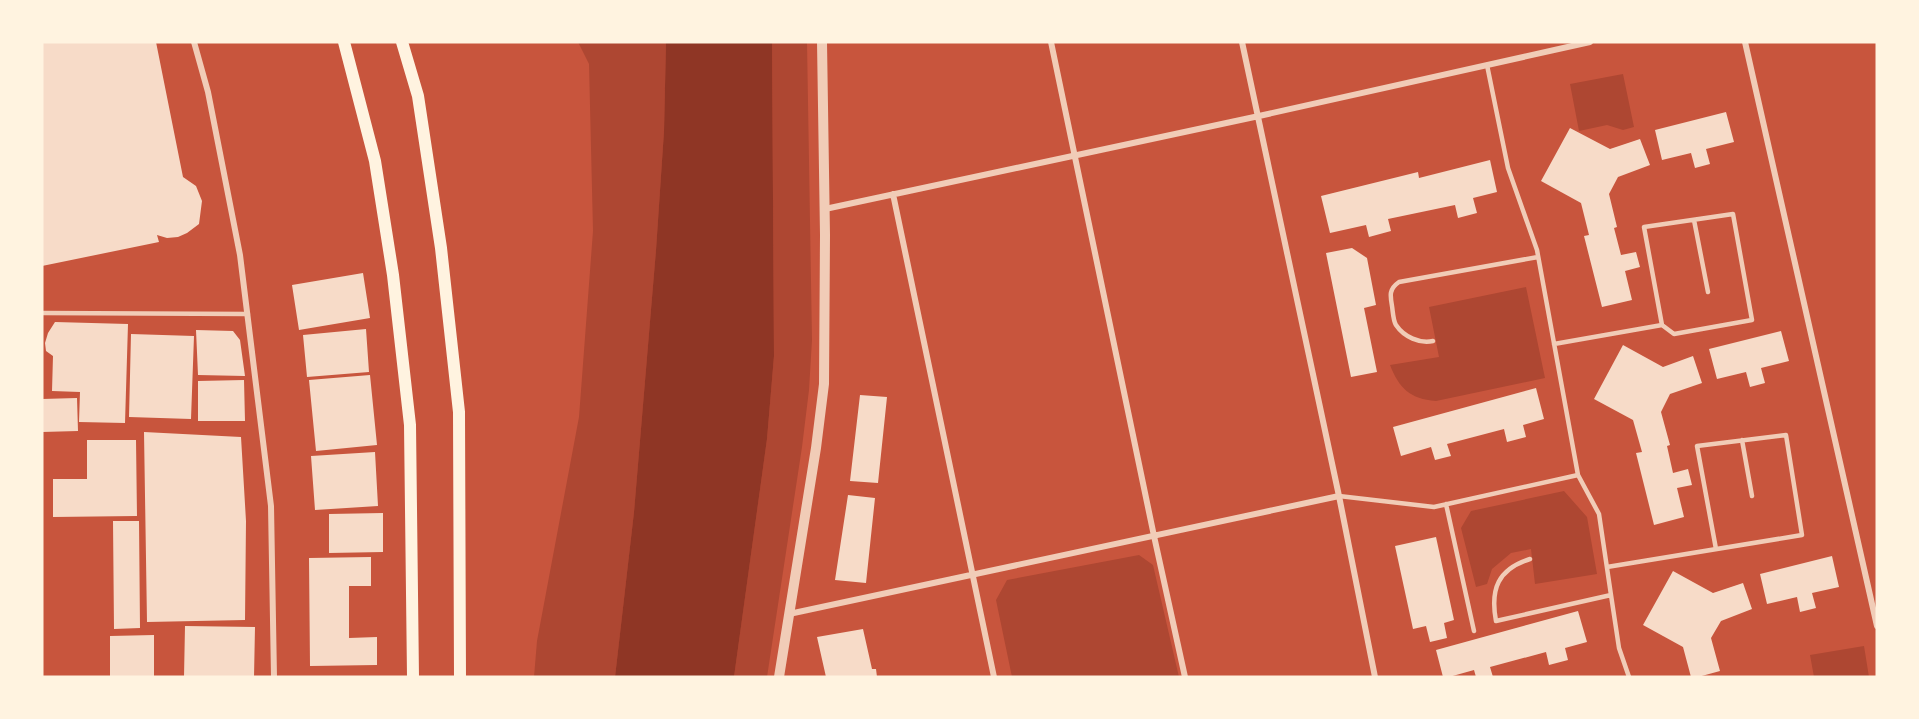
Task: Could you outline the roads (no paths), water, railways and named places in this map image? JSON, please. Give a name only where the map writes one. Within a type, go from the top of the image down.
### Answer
[{"type":"main road","points":[[344,42],[375,160],[393,275],[410,425],[413,677]]},
{"type":"main road","points":[[402,42],[418,96],[441,248],[459,412],[460,677]]},
{"type":"street","points":[[194,42],[213,116],[240,255],[248,314],[271,506],[274,677]]},
{"type":"street","points":[[779,677],[816,448],[824,384],[825,209],[822,42]]},
{"type":"street","points":[[1051,42],[1185,677]]},
{"type":"street","points":[[1242,42],[1339,496],[1375,677]]},
{"type":"street","points":[[1550,42],[1552,50]]},
{"type":"street","points":[[825,209],[1590,42]]},
{"type":"street","points":[[1745,42],[1877,626]]},
{"type":"street","points":[[892,194],[994,677]]},
{"type":"street","points":[[789,614],[1339,496]]},
{"type":"lane","points":[[1487,65],[1508,168],[1538,256],[1578,476],[1599,514],[1619,648],[1629,677]]},
{"type":"lane","points":[[1733,214],[1752,320],[1674,334],[1662,325],[1644,227],[1733,214]]},
{"type":"lane","points":[[1694,220],[1708,291]]},
{"type":"lane","points":[[1433,340],[1426,342],[1413,339],[1395,324],[1390,293],[1393,286],[1399,282],[1538,256]]},
{"type":"lane","points":[[42,313],[248,314]]},
{"type":"lane","points":[[1554,344],[1662,325]]},
{"type":"lane","points":[[1606,567],[1802,535],[1786,435],[1697,446],[1716,549]]},
{"type":"lane","points":[[1742,440],[1752,496]]},
{"type":"lane","points":[[1339,496],[1434,507],[1578,476]]},
{"type":"lane","points":[[1446,504],[1474,631]]},
{"type":"lane","points":[[1530,559],[1515,564],[1505,572],[1496,587],[1493,606],[1496,621],[1611,595]]}]
